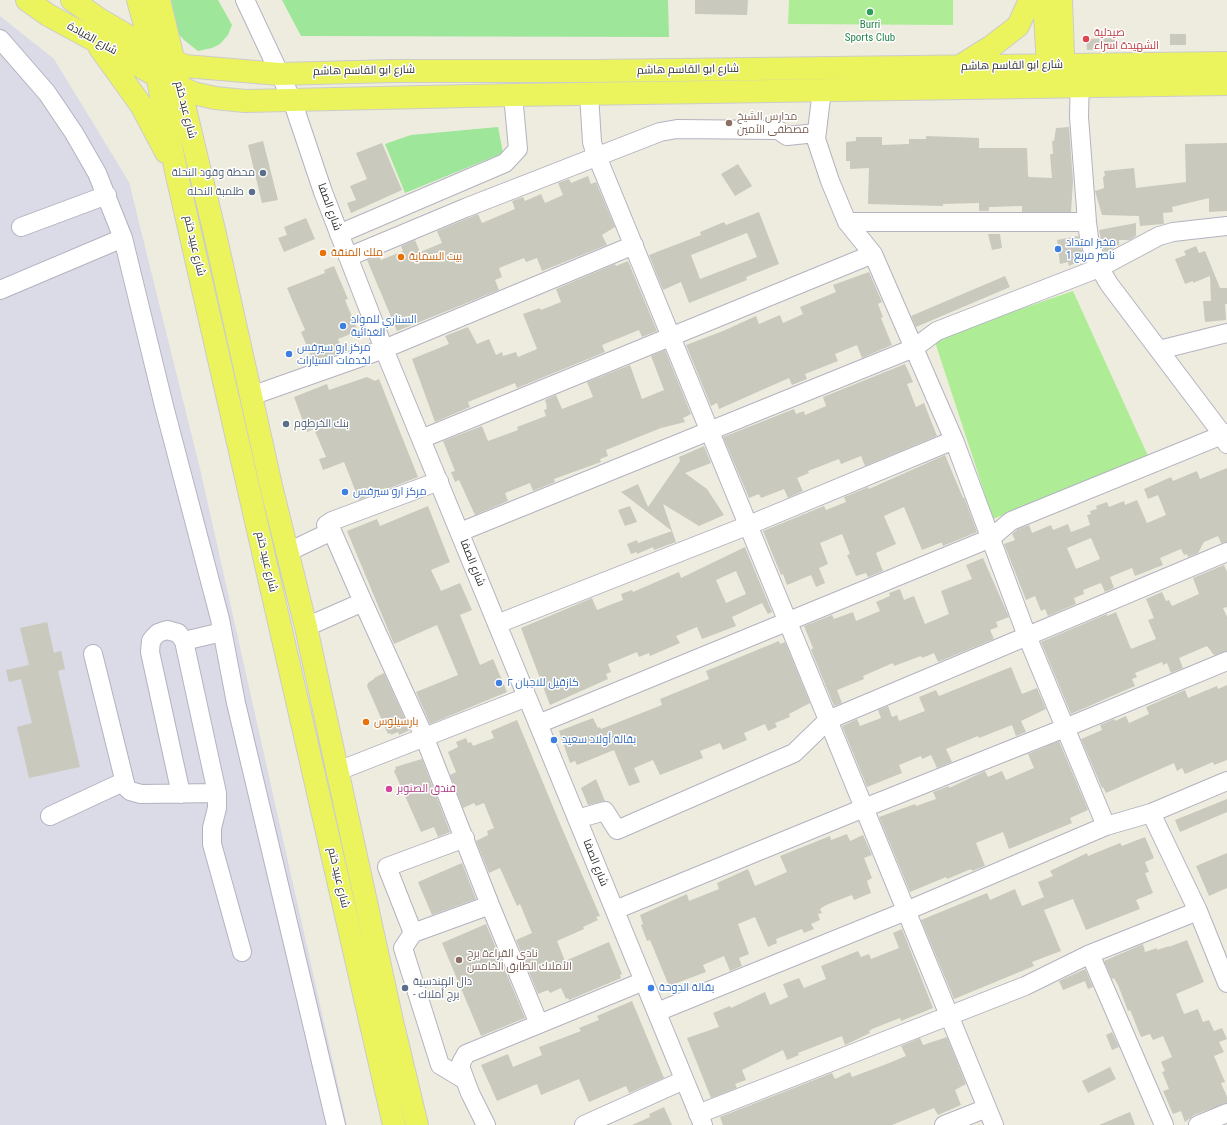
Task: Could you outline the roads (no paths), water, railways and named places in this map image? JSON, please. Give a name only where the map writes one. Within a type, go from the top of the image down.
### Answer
[{"type":"main road","name":"شارع القيادة","points":[[27,0],[48,15],[157,76]]},
{"type":"main road","name":"شارع القيادة","points":[[72,0],[99,19],[152,50]]},
{"type":"main road","name":"شارع عبيد ختم","points":[[138,0],[152,50],[176,171],[394,1125]]},
{"type":"main road","name":"شارع عبد ختم","points":[[159,0],[212,220]]},
{"type":"main road","points":[[960,66],[992,46],[1018,26],[1030,0]]},
{"type":"main road","points":[[1044,0],[1064,65]]},
{"type":"main road","points":[[1061,0],[1065,87]]},
{"type":"main road","points":[[94,40],[141,105],[176,171]]},
{"type":"main road","name":"شارع ابو القاسم هاشم","points":[[152,50],[185,66],[279,74],[392,70],[593,71],[1227,63]]},
{"type":"main road","name":"شارع ابو القاسم هاشم","points":[[157,76],[179,85],[193,93],[215,98],[245,101],[513,95],[1227,84]]},
{"type":"main road","name":"شارع عبيد ختم","points":[[212,220],[251,396],[306,627],[392,1020],[418,1125]]},
{"type":"street","name":"شارع الصفا","points":[[245,0],[292,100],[339,234],[384,349],[701,1120]]},
{"type":"street","points":[[0,39],[47,94],[86,153],[107,195],[123,238],[222,632],[236,703],[336,1125]]},
{"type":"street","points":[[538,724],[991,538],[1011,521],[1226,437],[1109,284],[1099,268],[1089,238],[1079,116],[1065,87],[1064,65]]},
{"type":"street","points":[[822,90],[816,133],[817,145],[848,222],[873,254],[954,440],[1027,636],[1106,826]]},
{"type":"street","points":[[589,94],[592,142],[597,156],[994,1125]]},
{"type":"street","points":[[339,234],[505,163],[518,149],[513,95]]},
{"type":"street","points":[[348,257],[660,132],[677,129],[778,130],[787,136],[816,133]]},
{"type":"street","points":[[21,227],[107,195]]},
{"type":"street","points":[[848,222],[1087,222]]},
{"type":"street","points":[[460,532],[914,348],[937,331],[1099,268],[1159,236],[1173,232],[1227,226]]},
{"type":"street","points":[[0,290],[123,238]]},
{"type":"street","points":[[251,396],[384,349],[634,245]]},
{"type":"street","points":[[421,439],[873,254]]},
{"type":"street","points":[[1159,350],[1227,333]]},
{"type":"street","points":[[497,624],[749,525],[954,440]]},
{"type":"street","points":[[439,481],[351,513],[326,525],[332,531],[362,602],[424,736],[490,905],[539,1024]]},
{"type":"street","points":[[288,552],[332,531]]},
{"type":"street","points":[[577,819],[606,811],[616,830],[794,753],[828,720],[1227,552]]},
{"type":"street","points":[[306,627],[362,602]]},
{"type":"street","points":[[181,794],[150,646],[154,637],[158,633],[167,630],[178,633],[184,641],[217,793],[217,808],[212,828],[212,844],[242,952]]},
{"type":"street","points":[[184,641],[222,632]]},
{"type":"street","points":[[93,654],[123,782],[130,791],[136,793],[217,793]]},
{"type":"street","points":[[614,910],[864,808],[1066,728],[1227,661]]},
{"type":"street","points":[[338,771],[424,736],[527,697]]},
{"type":"street","points":[[656,1012],[906,911],[1106,826],[1151,813],[1227,781]]},
{"type":"street","points":[[50,816],[123,782]]},
{"type":"street","points":[[1151,813],[1198,910],[1227,983]]},
{"type":"street","points":[[413,932],[388,867],[465,838]]},
{"type":"street","points":[[465,1080],[440,1065],[419,994],[403,948],[413,932],[490,905]]},
{"type":"street","points":[[701,1120],[949,1014],[1025,986],[1090,954],[1198,910]]},
{"type":"street","points":[[1090,954],[1164,1125]]},
{"type":"street","points":[[486,1125],[470,1094],[465,1080],[461,1063],[466,1054],[644,981]]},
{"type":"street","points":[[584,1125],[684,1080]]},
{"type":"street","points":[[944,1125],[987,1108]]},
{"type":"street","points":[[1198,1125],[1227,1113]]},
{"type":"place","name":"Burri Sports Club","points":[[870,12]]},
{"type":"place","name":"صيدلية الشهيدة اسراء","points":[[1086,39]]},
{"type":"place","name":"مدارس الشيخ مصطفى الأمين","points":[[729,123]]},
{"type":"place","name":"محطة وقود النحلة","points":[[263,173]]},
{"type":"place","name":"طلمبة النحله","points":[[252,192]]},
{"type":"place","name":"مخبز امتداد ناصر مربع 1","points":[[1058,249]]},
{"type":"place","name":"ملك المنقة","points":[[323,253]]},
{"type":"place","name":"بيت السماية","points":[[401,257]]},
{"type":"place","name":"السناري للمواد الغذائية","points":[[343,326]]},
{"type":"place","name":"مركز ارو سيرفس لخدمات السيارات","points":[[289,354]]},
{"type":"place","name":"بنك الخرطوم","points":[[286,424]]},
{"type":"place","name":"مركز ارو سيرفس","points":[[345,492]]},
{"type":"place","name":"كازقيل للاجبان ٢","points":[[499,683]]},
{"type":"place","name":"بارسيلوس","points":[[366,722]]},
{"type":"place","name":"بقالة أولاد سعيد","points":[[554,740]]},
{"type":"place","name":"فندق الصنوبر","points":[[389,789]]},
{"type":"place","name":"نادي القراءة برج الأملاك الطابق الخامس","points":[[459,960]]},
{"type":"place","name":"دال الهندسية - برج أملاك","points":[[405,988]]},
{"type":"place","name":"بقالة الدوحة","points":[[651,988]]}]
